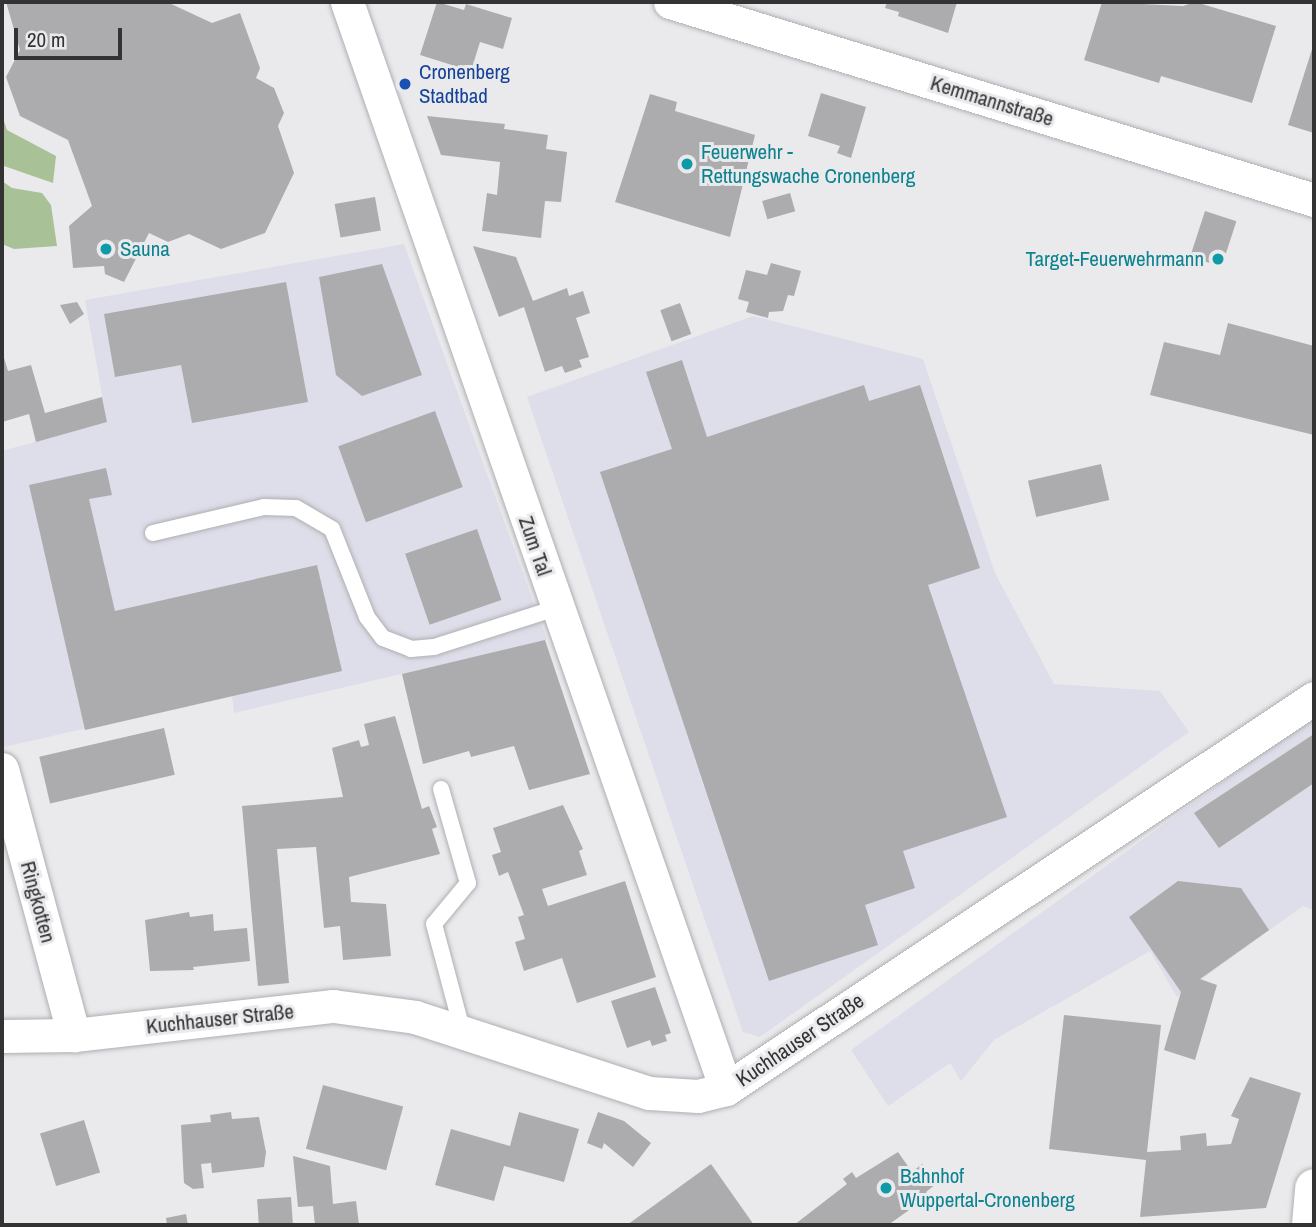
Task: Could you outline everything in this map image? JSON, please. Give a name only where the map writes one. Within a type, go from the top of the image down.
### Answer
[{"type":"street","name":"Zum Tal","points":[[347,2],[556,608],[726,1089]]},
{"type":"street","name":"Kemmannstraße","points":[[670,2],[1314,200]]},
{"type":"street","name":"Kuchhauser Straße","points":[[2,1036],[74,1035],[333,1006],[415,1017],[649,1093],[698,1096],[726,1089],[1314,698]]},
{"type":"street","name":"Ringkotten","points":[[2,769],[74,1035]]},
{"type":"street","points":[[1311,1225],[1314,1188]]},
{"type":"lane","points":[[153,533],[264,508],[296,508],[332,529],[367,617],[383,638],[411,649],[434,647],[556,608]]},
{"type":"lane","points":[[440,789],[468,883],[434,924],[463,1033]]},
{"type":"shaded area","points":[[404,244],[547,640],[234,713],[232,695],[4,747],[2,451],[107,422],[85,300]]},
{"type":"shaded area","points":[[753,316],[923,359],[995,573],[1054,684],[1160,691],[1189,732],[760,1037],[743,1032],[527,397]]},
{"type":"shaded area","points":[[1314,716],[1314,910],[1303,906],[1177,997],[1150,951],[994,1040],[961,1081],[950,1063],[888,1106],[851,1050]]},
{"type":"green space","points":[[2,115],[7,130],[56,156],[53,183],[4,166],[2,169]]},
{"type":"green space","points":[[2,181],[12,188],[42,193],[51,205],[57,246],[14,249],[2,244]]},
{"type":"building","points":[[6,2],[167,2],[212,23],[240,13],[260,68],[256,78],[274,88],[284,113],[278,126],[294,173],[265,233],[221,249],[189,234],[168,242],[149,233],[124,282],[105,274],[104,266],[73,268],[69,226],[92,206],[68,140],[20,116],[6,77],[20,50]]},
{"type":"building","points":[[437,2],[464,10],[466,4],[512,18],[503,49],[480,42],[471,71],[420,55]]},
{"type":"building","points":[[887,2],[957,2],[948,33],[898,16],[899,12],[885,8]]},
{"type":"building","points":[[1102,2],[1183,6],[1195,2],[1276,26],[1252,103],[1161,76],[1159,83],[1084,60]]},
{"type":"building","points":[[1314,43],[1314,133],[1288,125]]},
{"type":"building","points":[[821,93],[866,107],[851,158],[837,153],[840,146],[808,136]]},
{"type":"building","name":"Feuerwehr - Rettungswache Cronenberg","points":[[650,94],[677,102],[675,111],[755,135],[730,237],[615,202]]},
{"type":"building","points":[[427,116],[505,124],[504,129],[548,135],[546,149],[567,152],[561,202],[545,201],[541,238],[482,231],[487,193],[497,195],[500,162],[441,155]]},
{"type":"building","points":[[790,193],[795,211],[767,219],[762,201]]},
{"type":"building","points":[[375,197],[381,230],[341,238],[335,204]]},
{"type":"building","points":[[1205,211],[1236,221],[1222,267],[1190,257]]},
{"type":"building","points":[[473,246],[516,257],[533,301],[567,288],[569,296],[583,291],[590,313],[576,318],[589,357],[579,360],[582,367],[565,373],[562,366],[545,372],[524,307],[499,317]]},
{"type":"building","points":[[771,263],[801,271],[794,296],[788,295],[783,311],[769,312],[768,318],[746,312],[749,302],[738,299],[746,270],[767,275]]},
{"type":"building","points":[[382,264],[422,375],[362,396],[336,375],[319,277]]},
{"type":"building","points":[[286,282],[308,402],[192,423],[181,365],[115,377],[104,314]]},
{"type":"building","points":[[77,302],[84,314],[70,324],[60,305]]},
{"type":"building","points":[[680,303],[691,334],[672,341],[660,310]]},
{"type":"building","points":[[1228,323],[1314,346],[1314,435],[1150,395],[1164,342],[1220,355]]},
{"type":"building","points":[[2,351],[8,371],[31,365],[45,413],[102,397],[107,422],[36,442],[29,414],[2,422]]},
{"type":"building","points":[[682,360],[707,437],[864,385],[869,401],[920,385],[980,568],[928,585],[1007,817],[903,851],[915,888],[865,905],[878,945],[769,981],[600,472],[672,449],[646,372]]},
{"type":"building","points":[[435,411],[463,487],[366,522],[338,446]]},
{"type":"building","points":[[1101,464],[1109,500],[1036,517],[1028,481]]},
{"type":"building","points":[[106,468],[112,495],[89,499],[115,611],[317,565],[342,671],[85,730],[29,485]]},
{"type":"building","points":[[477,529],[501,600],[430,625],[405,554]]},
{"type":"building","points":[[545,640],[590,774],[529,790],[514,746],[471,757],[469,751],[423,764],[402,674]]},
{"type":"building","points":[[395,716],[422,809],[429,806],[437,827],[432,829],[440,854],[349,877],[351,902],[386,904],[391,956],[343,960],[340,926],[324,928],[316,847],[277,849],[289,983],[258,986],[242,806],[343,797],[332,748],[359,740],[361,747],[369,745],[364,724]]},
{"type":"building","points":[[164,728],[175,775],[50,804],[39,757]]},
{"type":"building","points":[[1314,734],[1314,783],[1219,848],[1194,813]]},
{"type":"building","points":[[563,805],[583,849],[579,851],[587,875],[542,889],[548,906],[625,881],[656,977],[577,1003],[562,958],[524,971],[515,942],[525,939],[518,917],[524,915],[508,872],[499,876],[492,855],[501,852],[493,828]]},
{"type":"building","points":[[1178,881],[1241,888],[1269,930],[1200,979],[1217,985],[1195,1060],[1164,1050],[1181,992],[1129,917]]},
{"type":"building","points":[[189,912],[190,917],[213,914],[214,931],[247,928],[250,961],[193,967],[194,970],[150,971],[145,920]]},
{"type":"building","points":[[655,987],[671,1033],[665,1035],[667,1041],[652,1046],[650,1040],[627,1048],[611,1001]]},
{"type":"building","points":[[1064,1015],[1161,1025],[1147,1152],[1181,1150],[1180,1136],[1206,1133],[1207,1146],[1231,1144],[1239,1119],[1231,1116],[1250,1077],[1301,1093],[1266,1208],[1140,1217],[1146,1160],[1049,1149]]},
{"type":"building","points":[[323,1085],[403,1106],[386,1170],[306,1149]]},
{"type":"building","points":[[231,1112],[232,1119],[259,1117],[266,1152],[264,1167],[212,1173],[211,1163],[201,1164],[204,1188],[193,1189],[184,1183],[181,1125],[211,1122],[210,1115]]},
{"type":"building","points":[[519,1112],[579,1129],[564,1182],[504,1166],[494,1201],[435,1185],[451,1129],[510,1146]]},
{"type":"building","points":[[598,1112],[624,1121],[651,1143],[633,1167],[604,1143],[602,1149],[587,1143]]},
{"type":"building","points":[[84,1120],[100,1173],[56,1186],[40,1133]]},
{"type":"building","name":"Bahnhof Wuppertal-Cronenberg","points":[[898,1152],[912,1172],[922,1164],[936,1184],[926,1192],[929,1196],[888,1225],[794,1225],[847,1184],[843,1179],[852,1172],[856,1178]]},
{"type":"building","points":[[293,1156],[330,1166],[333,1204],[356,1201],[359,1225],[315,1225],[313,1206],[298,1207]]},
{"type":"building","points":[[711,1164],[754,1225],[627,1225]]},
{"type":"building","points":[[291,1197],[293,1225],[259,1225],[257,1199]]},
{"type":"building","points":[[186,1214],[188,1225],[167,1225],[166,1218]]},
{"type":"place","name":"Cronenberg Stadtbad","points":[[405,84]]},
{"type":"place","name":"Feuerwehr - Rettungswache Cronenberg","points":[[687,164]]},
{"type":"place","name":"Sauna","points":[[106,249]]},
{"type":"place","name":"Target-Feuerwehrmann","points":[[1218,259]]},
{"type":"place","name":"Bahnhof Wuppertal-Cronenberg","points":[[886,1188]]}]
